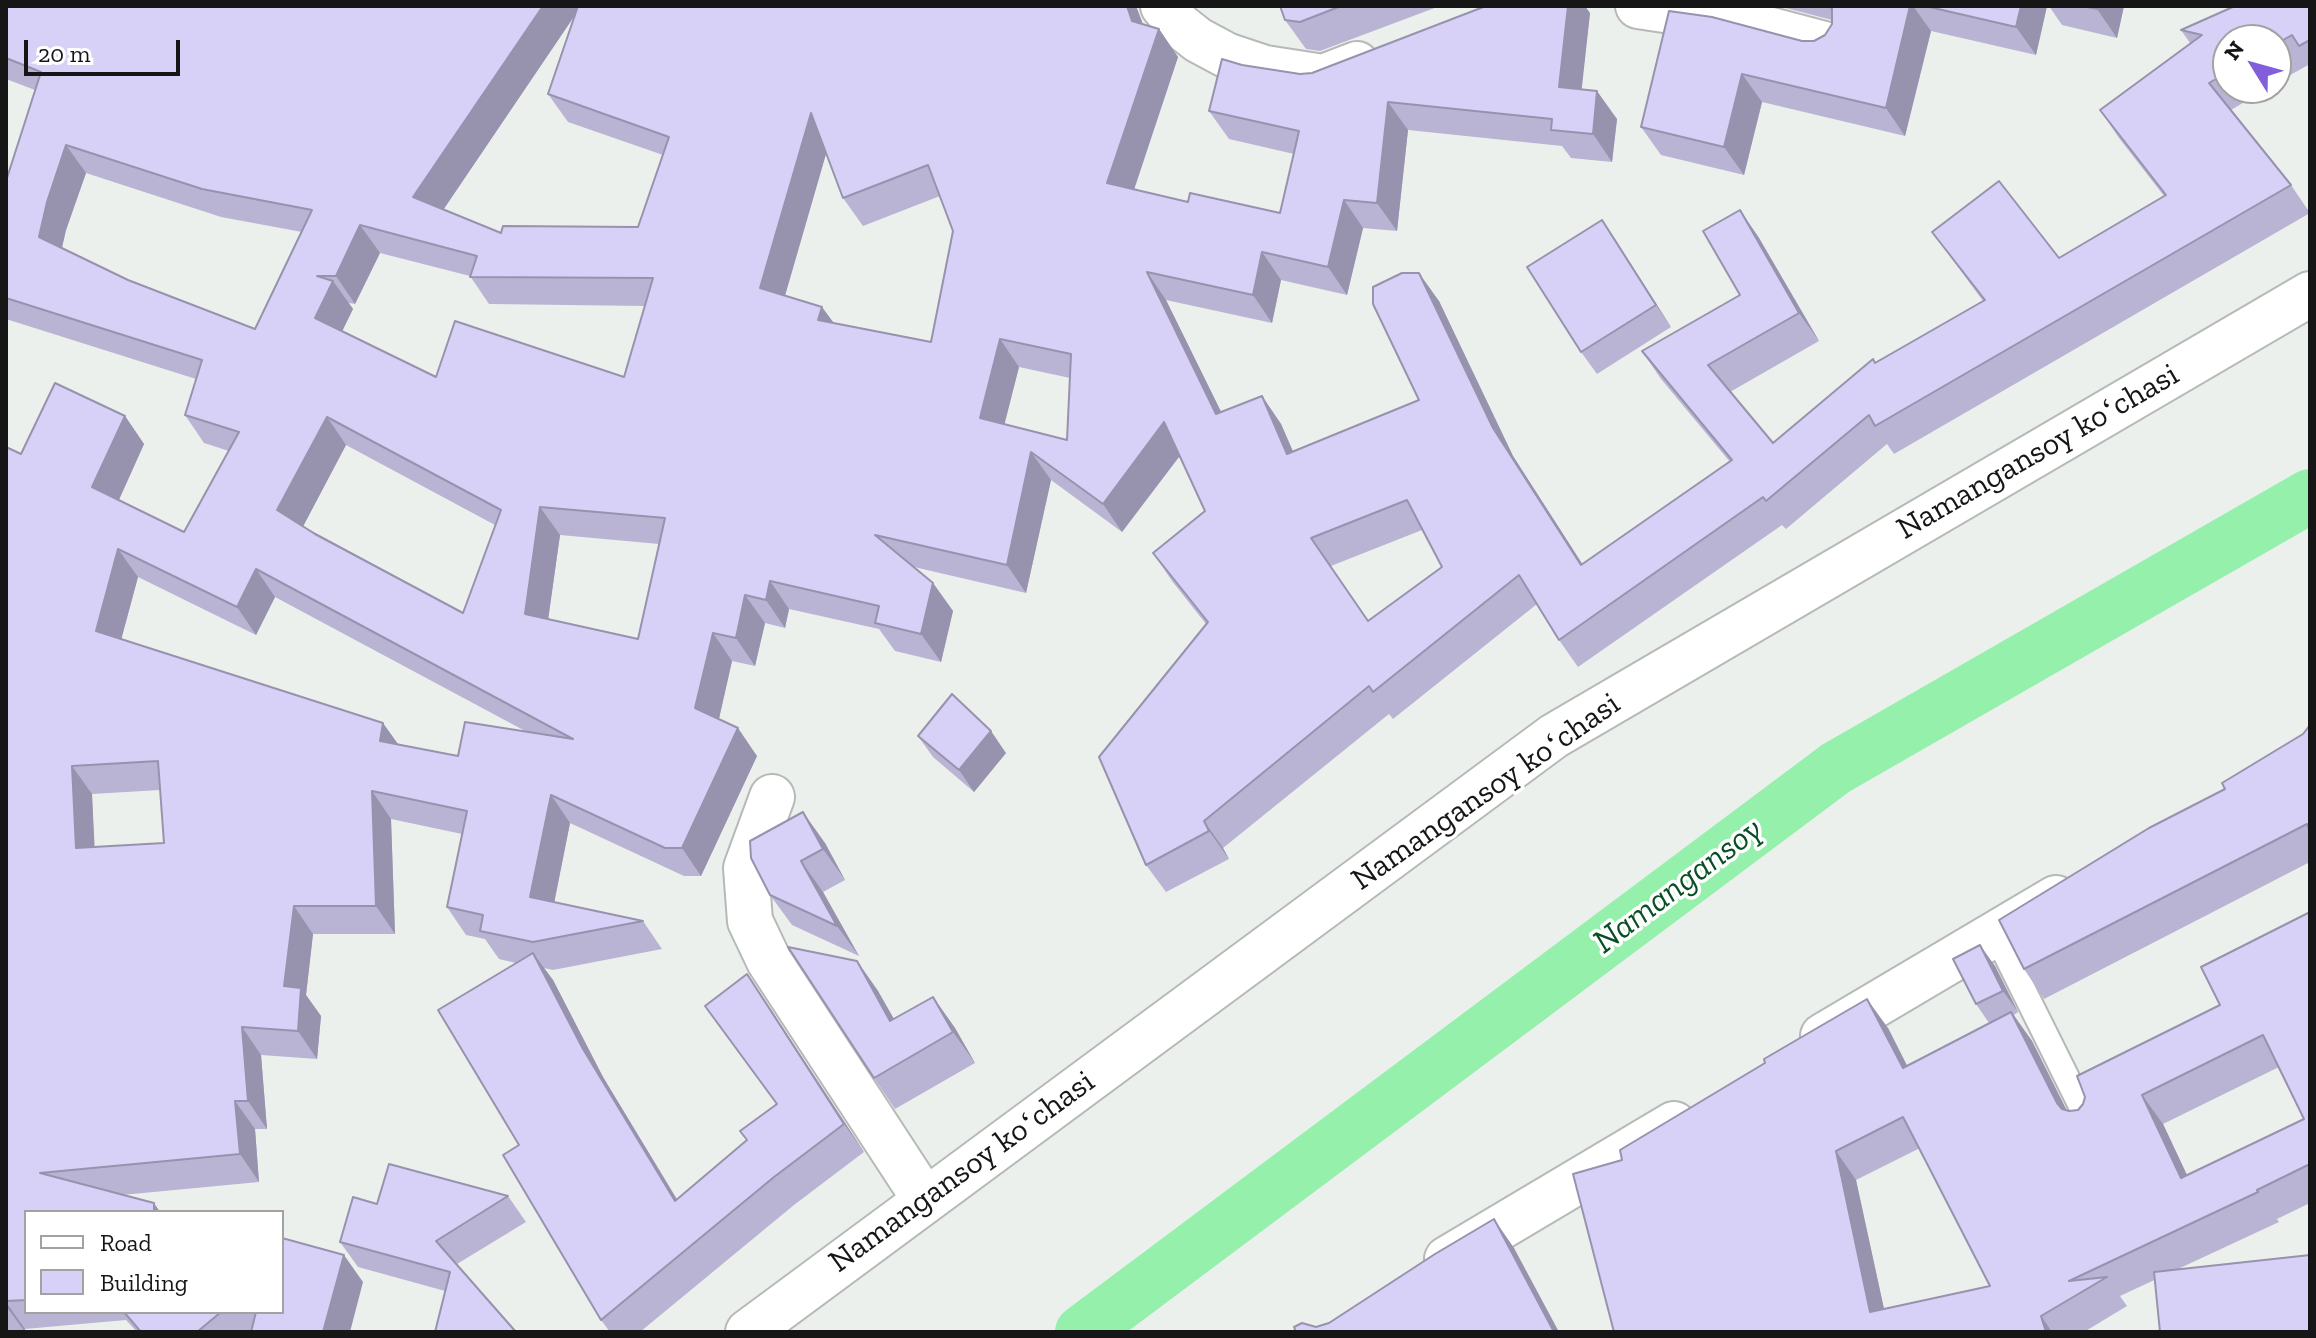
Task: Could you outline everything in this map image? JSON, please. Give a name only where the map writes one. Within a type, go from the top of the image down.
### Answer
[{"type":"street","points":[[1163,6],[1179,25],[1198,40],[1226,55],[1265,68],[1323,77],[1394,50]]},
{"type":"street","points":[[1638,6],[1740,14],[1828,45]]},
{"type":"street","name":"Namangansoy koʻchasi","points":[[748,1332],[1554,736],[2310,294]]},
{"type":"street","points":[[772,797],[746,868],[750,921],[769,961],[925,1200]]},
{"type":"street","points":[[1789,1056],[2087,879]]},
{"type":"street","points":[[1416,1279],[1707,1104]]},
{"type":"lane","points":[[1996,935],[2091,1126]]},
{"type":"building","points":[[6,6],[543,6],[413,197],[501,233],[503,226],[638,227],[669,137],[548,94],[578,6],[1127,6],[1132,21],[1159,29],[1107,183],[1188,202],[1190,193],[1280,213],[1299,131],[1209,111],[1222,59],[1242,65],[1312,73],[1486,6],[1568,6],[1559,87],[1597,91],[1593,134],[1551,130],[1552,119],[1388,102],[1377,203],[1344,200],[1328,267],[1262,252],[1253,295],[1147,272],[1216,414],[1262,396],[1287,454],[1419,400],[1373,304],[1373,287],[1402,273],[1419,273],[1493,428],[1581,565],[1732,460],[1642,351],[1740,295],[1703,231],[1740,210],[1799,313],[1708,365],[1773,443],[1873,359],[1875,363],[1985,300],[1932,232],[1999,181],[2059,258],[2166,195],[2100,110],[2202,35],[2181,30],[2235,6],[2310,6],[2310,40],[2299,46],[2292,35],[2292,24],[2212,24],[2212,81],[2209,83],[2212,87],[2212,104],[2226,104],[2291,185],[1875,426],[1869,415],[1766,501],[1763,497],[1559,640],[1519,575],[1373,692],[1369,686],[1204,821],[1209,831],[1146,865],[1099,757],[1208,622],[1153,553],[1205,511],[1164,422],[1103,504],[1031,452],[1007,565],[875,535],[933,583],[921,634],[875,623],[879,606],[770,581],[766,600],[745,595],[736,638],[713,633],[695,708],[738,728],[682,848],[665,848],[551,795],[530,897],[643,921],[533,942],[480,931],[483,915],[447,907],[467,811],[372,791],[376,906],[294,906],[284,986],[301,988],[298,1031],[242,1027],[248,1101],[235,1101],[240,1154],[40,1173],[154,1203],[154,1210],[24,1210],[24,1300],[6,1301],[6,447],[21,454],[55,383],[125,416],[92,487],[184,532],[239,432],[185,415],[202,360],[6,298],[6,181],[41,72],[6,58]],"holes":[[[811,113],[843,198],[928,165],[953,231],[931,342],[818,320],[822,307],[760,288]],[[66,145],[202,189],[312,210],[255,329],[128,280],[39,237]],[[360,225],[477,256],[470,277],[653,278],[624,377],[455,321],[436,377],[315,318],[333,281],[317,276],[336,276]],[[1000,339],[1071,354],[1067,440],[980,418]],[[327,417],[501,510],[463,613],[315,534],[277,510]],[[1407,500],[1442,567],[1368,621],[1311,538]],[[540,507],[665,518],[638,639],[525,614]],[[118,549],[237,607],[256,569],[573,739],[465,722],[458,756],[380,741],[383,723],[96,631]],[[158,761],[164,843],[76,848],[72,766]]]},
{"type":"building","points":[[1280,6],[1341,6],[1300,22],[1285,20]]},
{"type":"building","points":[[1830,6],[1910,6],[1886,108],[1742,74],[1724,147],[1641,127],[1669,11],[1712,17],[1802,41],[1814,41],[1825,35],[1832,24]]},
{"type":"building","points":[[1925,6],[2021,6],[2016,27]]},
{"type":"building","points":[[1602,220],[1656,305],[1581,352],[1527,267]]},
{"type":"building","points":[[952,694],[991,731],[959,770],[918,736]]},
{"type":"building","points":[[2310,725],[2310,831],[2307,824],[2024,969],[1999,920],[2149,828],[2225,789],[2222,783],[2303,734]]},
{"type":"building","points":[[803,812],[823,849],[801,861],[837,926],[770,895],[751,858],[750,841]]},
{"type":"building","points":[[2310,912],[2310,1164],[2258,1192],[2069,1281],[2107,1277],[2041,1316],[2046,1332],[1614,1332],[1573,1174],[1622,1160],[1620,1150],[1765,1063],[1764,1059],[1867,999],[1903,1068],[2011,1012],[2057,1103],[2062,1109],[2078,1110],[2085,1097],[2077,1076],[2220,1005],[2201,967]],"holes":[[[2263,1035],[2304,1119],[2181,1178],[2142,1095]],[[1903,1117],[1990,1286],[1870,1312],[1836,1151]]]},
{"type":"building","points":[[1980,945],[2003,991],[1976,1004],[1953,959]]},
{"type":"building","points":[[788,947],[857,961],[890,1021],[933,997],[953,1032],[874,1078]]},
{"type":"building","points":[[533,953],[583,1049],[675,1201],[747,1140],[740,1131],[777,1104],[705,1006],[747,974],[844,1124],[774,1177],[601,1320],[503,1155],[519,1145],[438,1010]]},
{"type":"building","points":[[389,1164],[508,1196],[436,1241],[516,1332],[435,1332],[450,1272],[340,1242],[353,1197],[377,1204]]},
{"type":"building","points":[[1494,1219],[1554,1332],[1296,1332],[1294,1327],[1302,1323],[1316,1327],[1329,1323]]},
{"type":"building","points":[[284,1239],[344,1255],[323,1332],[251,1332],[256,1314],[284,1314]]},
{"type":"building","points":[[2310,1255],[2310,1332],[2160,1332],[2154,1272]]},
{"type":"building","points":[[126,1314],[219,1314],[197,1332],[141,1332]]},
{"type":"waterway","name":"Namangansoy","points":[[1082,1332],[1836,768],[2310,496]]}]
